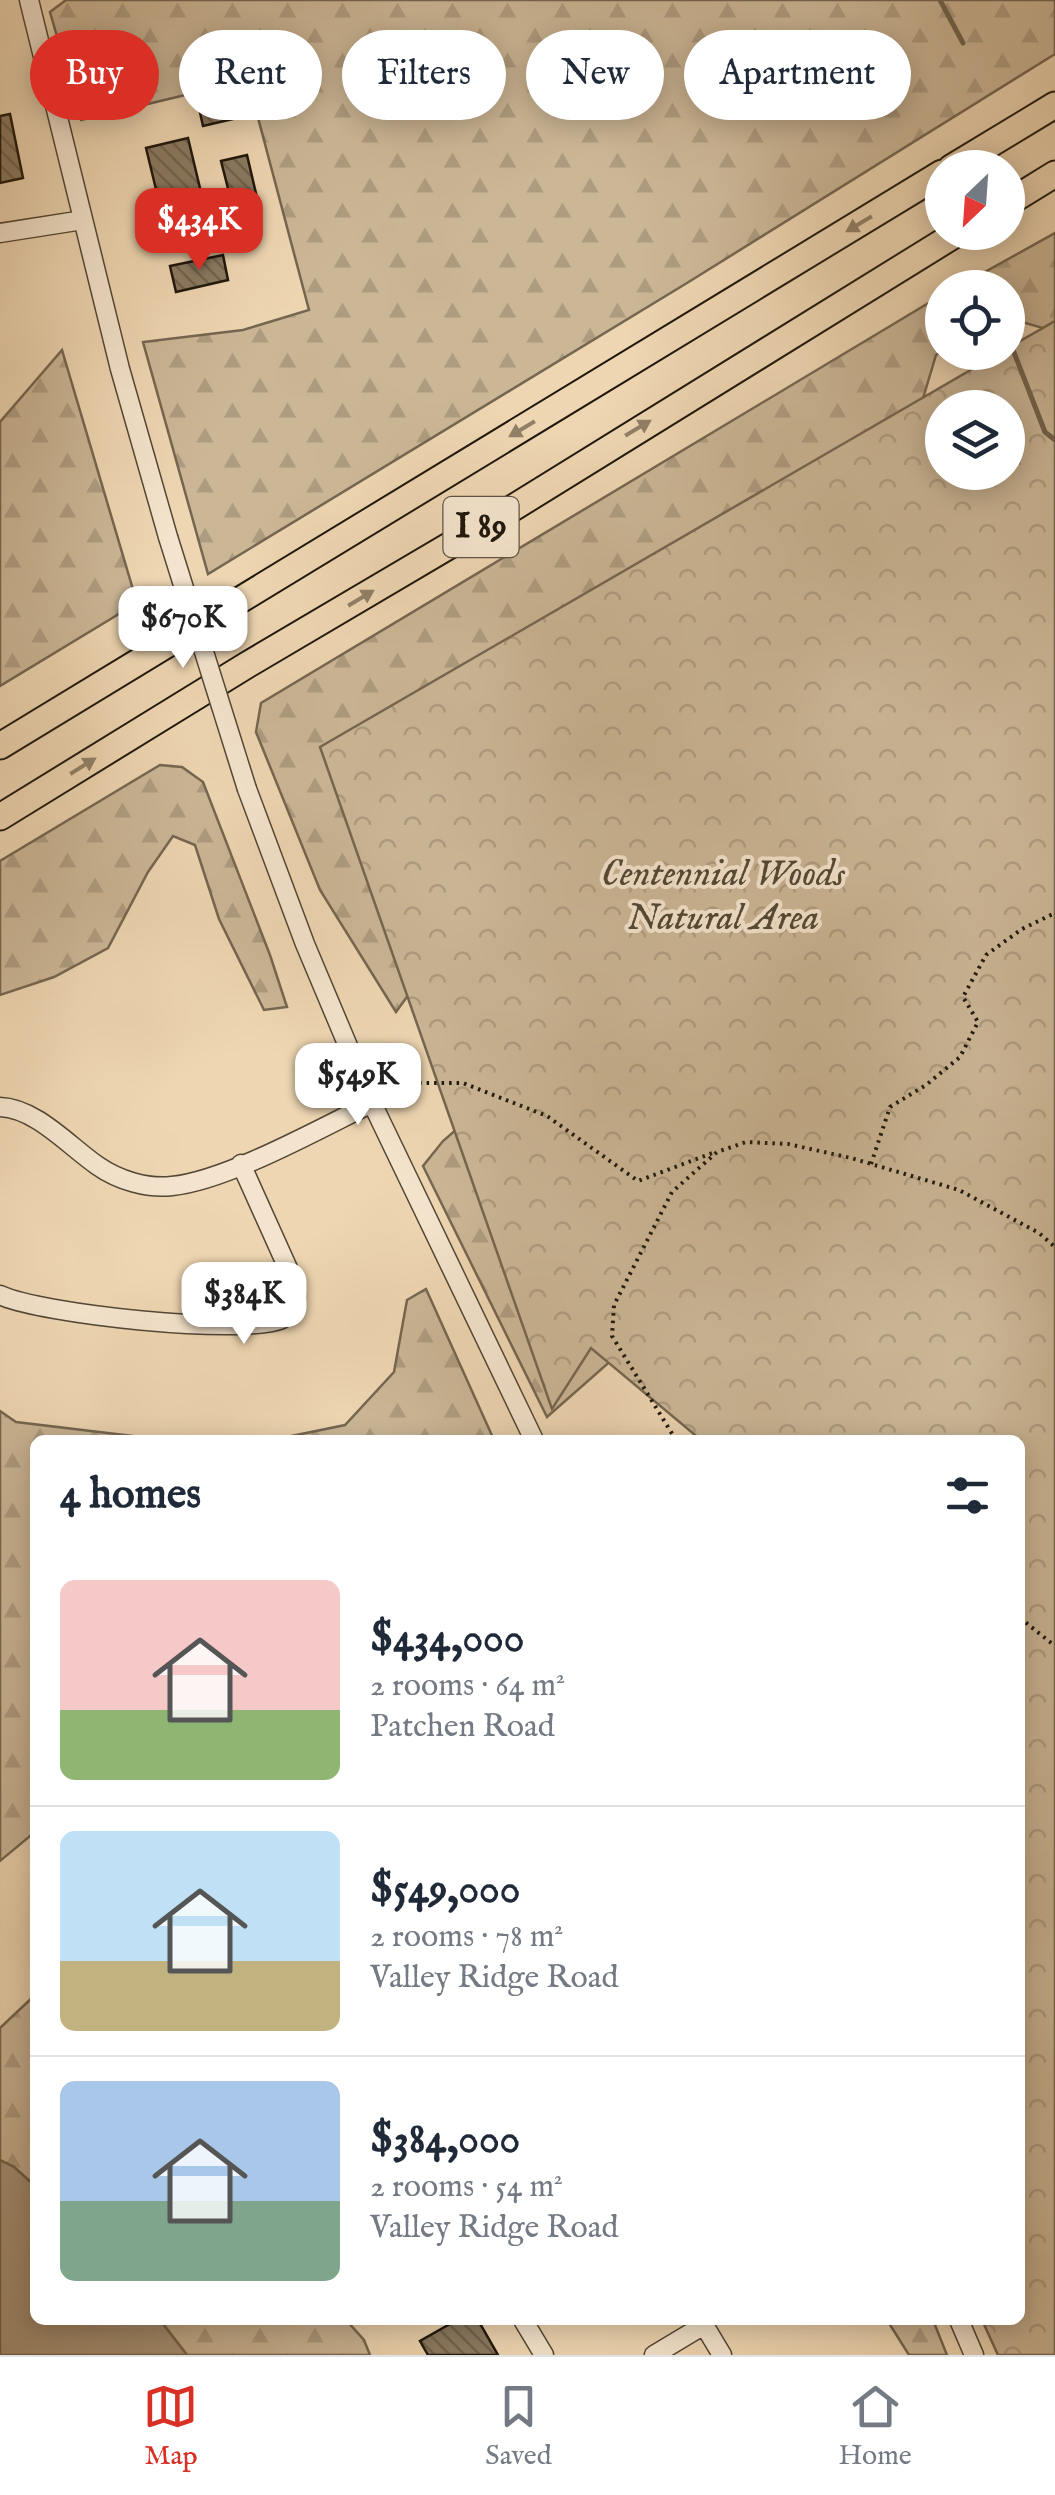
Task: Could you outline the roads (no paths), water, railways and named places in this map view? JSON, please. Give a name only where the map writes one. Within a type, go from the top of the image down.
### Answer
[{"type":"highway","points":[[981,150],[1055,104]]},
{"type":"highway","points":[[1025,193],[1055,174]]},
{"type":"highway","name":"I 89","points":[[0,746],[925,183]]},
{"type":"highway","name":"I 89","points":[[0,817],[508,511],[930,250]]},
{"type":"street","points":[[29,0],[138,436],[247,789],[305,944],[372,1103],[532,1435]]},
{"type":"street","points":[[0,233],[83,220]]},
{"type":"street","points":[[0,1107],[25,1113],[112,1175],[172,1186],[241,1164],[372,1103]]},
{"type":"street","points":[[0,1295],[38,1307],[125,1318],[215,1324],[282,1319],[296,1299],[295,1284],[241,1164]]},
{"type":"street","points":[[526,2325],[544,2355]]},
{"type":"street","points":[[654,2355],[698,2325]]},
{"type":"street","points":[[704,2325],[722,2355]]},
{"type":"street","points":[[961,2325],[974,2355]]},
{"type":"waterway","points":[[940,0],[963,43]]},
{"type":"waterway","points":[[1021,370],[1045,432],[1055,440]]},
{"type":"park label","name":"Centennial Woods Natural Area","points":[[723,897]]}]
